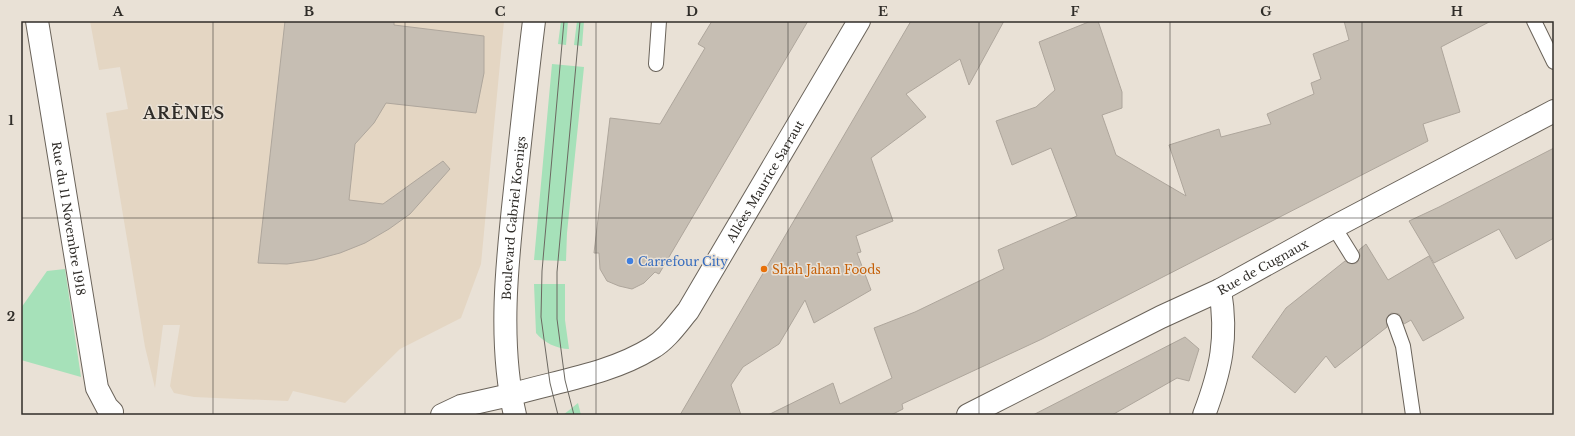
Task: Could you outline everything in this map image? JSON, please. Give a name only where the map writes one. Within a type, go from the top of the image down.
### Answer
[{"type":"street","name":"Rue du 11 Novembre 1918","points":[[37,21],[97,388],[107,407],[115,413]]},
{"type":"street","name":"Boulevard Gabriel Koenigs","points":[[513,405],[506,323],[506,271],[534,21]]},
{"type":"street","name":"Allées Maurice Sarraut","points":[[442,415],[461,406],[513,405],[624,363],[653,348],[672,331],[688,311],[859,21]]},
{"type":"street","name":"Rue de Cugnaux","points":[[968,415],[1220,290],[1334,227],[1554,111]]},
{"type":"street","points":[[1204,415],[1216,383],[1223,352],[1224,320],[1220,290]]},
{"type":"lane","points":[[656,64],[660,21]]},
{"type":"lane","points":[[1534,21],[1554,62]]},
{"type":"lane","points":[[1334,227],[1352,256]]},
{"type":"lane","points":[[1394,321],[1403,346],[1413,415]]},
{"type":"shaded area","points":[[90,21],[504,21],[481,264],[461,318],[400,349],[345,403],[293,391],[288,401],[194,397],[174,393],[170,386],[180,325],[163,325],[155,388],[145,347],[106,113],[128,109],[120,67],[99,70]]},
{"type":"green space","points":[[561,21],[568,21],[566,45],[558,44]]},
{"type":"green space","points":[[577,21],[584,21],[582,46],[574,45]]},
{"type":"green space","points":[[552,64],[584,67],[567,233],[566,261],[534,260]]},
{"type":"green space","points":[[65,269],[81,377],[21,360],[21,308],[47,271]]},
{"type":"green space","points":[[534,284],[565,284],[565,320],[569,349],[560,348],[551,344],[542,339],[536,333]]},
{"type":"green space","points":[[578,403],[581,415],[563,415]]},
{"type":"building","points":[[285,21],[394,21],[394,25],[484,36],[484,73],[476,113],[386,103],[374,123],[355,144],[349,200],[383,204],[443,161],[450,169],[410,214],[389,229],[365,243],[340,253],[314,260],[287,264],[258,263]]},
{"type":"building","points":[[712,21],[808,21],[659,274],[655,272],[644,283],[632,289],[619,286],[607,281],[600,269],[599,253],[594,253],[610,118],[660,124],[705,48],[698,44]]},
{"type":"building","points":[[911,21],[1004,21],[969,85],[960,59],[906,94],[926,117],[871,158],[893,221],[856,236],[861,252],[857,253],[871,290],[814,323],[805,300],[779,344],[743,367],[731,385],[741,415],[680,415]]},
{"type":"building","points":[[1091,21],[1098,21],[1122,92],[1122,108],[1102,115],[1116,155],[1186,196],[1169,145],[1219,129],[1221,137],[1271,124],[1267,114],[1314,94],[1311,83],[1321,79],[1313,54],[1349,40],[1344,21],[1491,21],[1441,47],[1460,112],[1423,124],[1428,141],[1042,339],[902,404],[903,409],[891,415],[768,415],[833,383],[840,404],[892,378],[874,328],[915,312],[1004,269],[998,250],[1077,216],[1051,148],[1012,165],[996,121],[1036,107],[1055,90],[1039,42]]},
{"type":"building","points":[[1554,148],[1554,238],[1516,259],[1499,229],[1434,263],[1409,221]]},
{"type":"building","points":[[1366,244],[1388,280],[1429,256],[1464,318],[1423,341],[1411,320],[1404,324],[1399,314],[1391,313],[1386,319],[1387,327],[1335,368],[1326,356],[1295,393],[1252,357],[1286,308],[1345,261],[1352,264],[1357,263],[1360,256],[1359,250]]},
{"type":"building","points":[[1185,337],[1199,349],[1189,381],[1177,378],[1112,415],[1033,415]]},
{"type":"tram line","points":[[558,415],[550,383],[541,317],[542,271],[564,21]]},
{"type":"tram line","points":[[574,415],[565,380],[557,319],[557,272],[580,21]]},
{"type":"place","name":"Carrefour City","points":[[630,261]]},
{"type":"place","name":"Shah Jahan Foods","points":[[764,269]]},
{"type":"district","name":"ARÈNES","points":[[184,113]]}]
